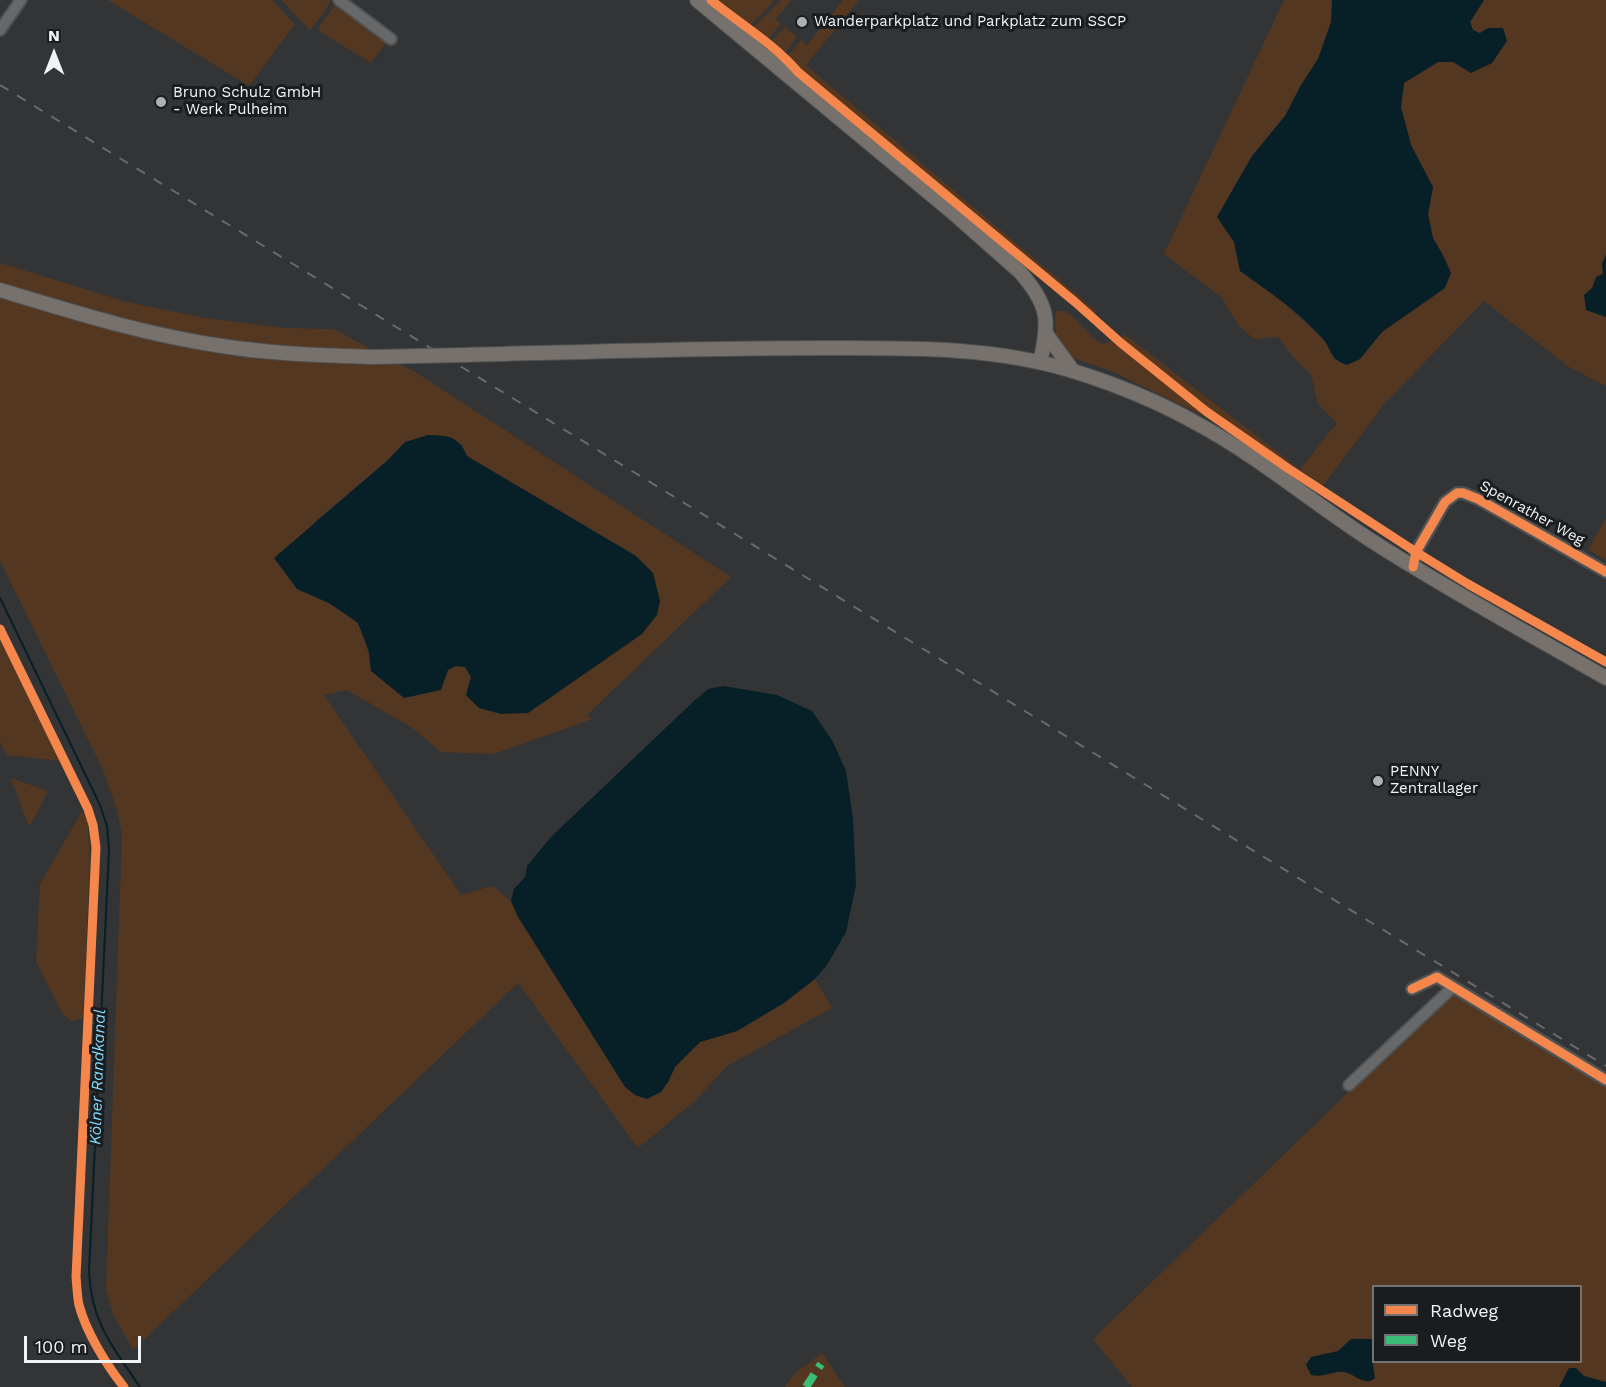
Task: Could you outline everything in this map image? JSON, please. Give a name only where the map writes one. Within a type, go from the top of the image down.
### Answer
[{"type":"main road","points":[[697,0],[1002,255],[1028,281],[1043,307],[1047,335],[1040,362]]},
{"type":"main road","points":[[0,290],[149,333],[276,353],[372,357],[761,348],[926,348],[996,354],[1040,362],[1073,371],[1141,397],[1197,423],[1413,567],[1606,678]]},
{"type":"main road","points":[[1047,335],[1073,371]]},
{"type":"street","points":[[0,30],[21,0]]},
{"type":"street","points":[[339,0],[391,39]]},
{"type":"street","name":"Spenrather Weg","points":[[1413,567],[1416,552],[1445,501],[1453,495],[1463,493],[1482,501],[1606,572]]},
{"type":"street","points":[[1412,989],[1437,977],[1606,1080]]},
{"type":"street","points":[[1349,1085],[1453,987]]},
{"type":"shaded area","points":[[108,0],[272,0],[295,24],[249,86]]},
{"type":"shaded area","points":[[281,0],[331,0],[310,30]]},
{"type":"shaded area","points":[[714,0],[775,0],[752,24],[746,25]]},
{"type":"shaded area","points":[[781,0],[791,0],[776,19],[781,24],[767,40],[752,29]]},
{"type":"shaded area","points":[[843,0],[859,0],[806,65],[1096,311],[1093,315],[900,158],[787,57],[801,40],[807,45]]},
{"type":"shaded area","points":[[1284,0],[1332,0],[1331,22],[1318,59],[1285,116],[1252,156],[1217,217],[1234,242],[1240,271],[1283,302],[1324,340],[1335,360],[1360,359],[1382,332],[1445,288],[1444,257],[1433,238],[1428,214],[1433,187],[1411,145],[1401,107],[1404,83],[1438,62],[1453,62],[1471,73],[1480,34],[1473,30],[1470,22],[1484,0],[1606,0],[1606,255],[1602,263],[1603,274],[1596,277],[1586,310],[1606,317],[1606,386],[1569,367],[1484,301],[1385,403],[1323,486],[1275,454],[1223,426],[1118,374],[1070,356],[1062,350],[1056,334],[1056,311],[1069,313],[1103,344],[1115,340],[1122,345],[1123,333],[1300,469],[1337,423],[1318,404],[1311,375],[1278,337],[1254,339],[1238,325],[1222,298],[1164,254]]},
{"type":"shaded area","points":[[337,3],[388,40],[371,63],[319,31],[319,26]]},
{"type":"shaded area","points":[[785,27],[797,37],[784,54],[770,43]]},
{"type":"shaded area","points":[[0,263],[127,302],[204,318],[286,328],[333,329],[417,373],[731,577],[587,715],[592,719],[494,754],[441,752],[411,727],[347,690],[324,695],[461,895],[492,886],[511,901],[518,917],[668,1082],[675,1067],[700,1042],[737,1031],[784,1003],[815,979],[832,1008],[727,1066],[696,1100],[638,1148],[518,983],[133,1350],[113,1314],[106,1290],[122,835],[117,810],[103,770],[0,561]],"holes":[[[405,442],[462,444],[466,456],[636,556],[564,687],[528,713],[471,677],[465,667],[455,666],[448,670],[371,671],[364,636],[359,625],[348,614],[331,604],[297,589],[314,522],[388,460]]]},
{"type":"shaded area","points":[[1606,518],[1606,560],[1588,550]]},
{"type":"shaded area","points":[[0,634],[62,757],[59,761],[6,755],[0,741]]},
{"type":"shaded area","points":[[11,778],[48,791],[31,824],[28,824]]},
{"type":"shaded area","points":[[81,813],[87,813],[90,863],[83,1018],[71,1021],[62,1013],[36,962],[40,884]]},
{"type":"shaded area","points":[[1451,993],[1606,1084],[1606,1387],[1132,1387],[1093,1339]]},
{"type":"shaded area","points":[[822,1353],[845,1387],[785,1387],[793,1375]]},
{"type":"water","points":[[1332,0],[1484,0],[1470,22],[1473,30],[1480,33],[1488,28],[1503,28],[1507,41],[1492,63],[1471,73],[1453,62],[1438,62],[1404,83],[1401,107],[1411,145],[1433,187],[1428,214],[1433,238],[1451,273],[1445,288],[1382,332],[1360,359],[1347,365],[1334,357],[1323,339],[1304,320],[1240,271],[1234,242],[1217,217],[1252,156],[1285,116],[1318,59],[1331,22]]},
{"type":"water","points":[[1606,255],[1606,317],[1586,310],[1584,295],[1592,288],[1596,277],[1603,274],[1602,263]]},
{"type":"water","points":[[428,435],[456,440],[467,456],[636,556],[653,573],[660,601],[657,615],[642,634],[528,713],[501,714],[479,708],[466,695],[471,677],[465,667],[456,666],[448,670],[441,690],[404,698],[371,671],[369,652],[358,623],[329,603],[297,589],[274,558],[388,460],[405,442]]},
{"type":"water","points":[[723,686],[777,695],[812,711],[832,740],[846,771],[853,819],[856,885],[846,932],[827,965],[815,979],[784,1003],[737,1031],[700,1042],[675,1067],[661,1092],[647,1099],[635,1095],[625,1087],[518,917],[511,901],[514,889],[525,877],[527,866],[551,837],[694,701],[708,689]]},
{"type":"water","points":[[1351,1339],[1372,1339],[1372,1363],[1375,1378],[1364,1381],[1348,1373],[1340,1372],[1321,1376],[1311,1375],[1306,1365],[1311,1357],[1338,1351]]},
{"type":"water","points":[[1569,1368],[1576,1368],[1584,1376],[1606,1382],[1606,1387],[1559,1387]]},
{"type":"waterway","name":"Kölner Randkanal","points":[[0,598],[100,805],[107,826],[109,850],[89,1271],[94,1305],[105,1333],[140,1387]]},
{"type":"railway","points":[[0,85],[1606,1066]]},
{"type":"marked path","points":[[806,1387],[821,1364]]},
{"type":"cycle path","points":[[711,0],[767,43],[798,72],[1075,302],[1121,343],[1207,412],[1416,552],[1606,662]]},
{"type":"cycle path","points":[[1413,567],[1416,552],[1445,502],[1457,493],[1463,493],[1478,499],[1606,572]]},
{"type":"cycle path","points":[[0,629],[88,809],[93,825],[96,847],[76,1277],[79,1305],[87,1326],[104,1359],[124,1387]]},
{"type":"cycle path","points":[[1412,989],[1437,977],[1606,1080]]},
{"type":"place","name":"Wanderparkplatz und Parkplatz zum SSCP","points":[[802,22]]},
{"type":"place","name":"Bruno Schulz GmbH - Werk Pulheim","points":[[161,102]]},
{"type":"place","name":"PENNY Zentrallager","points":[[1378,781]]}]
